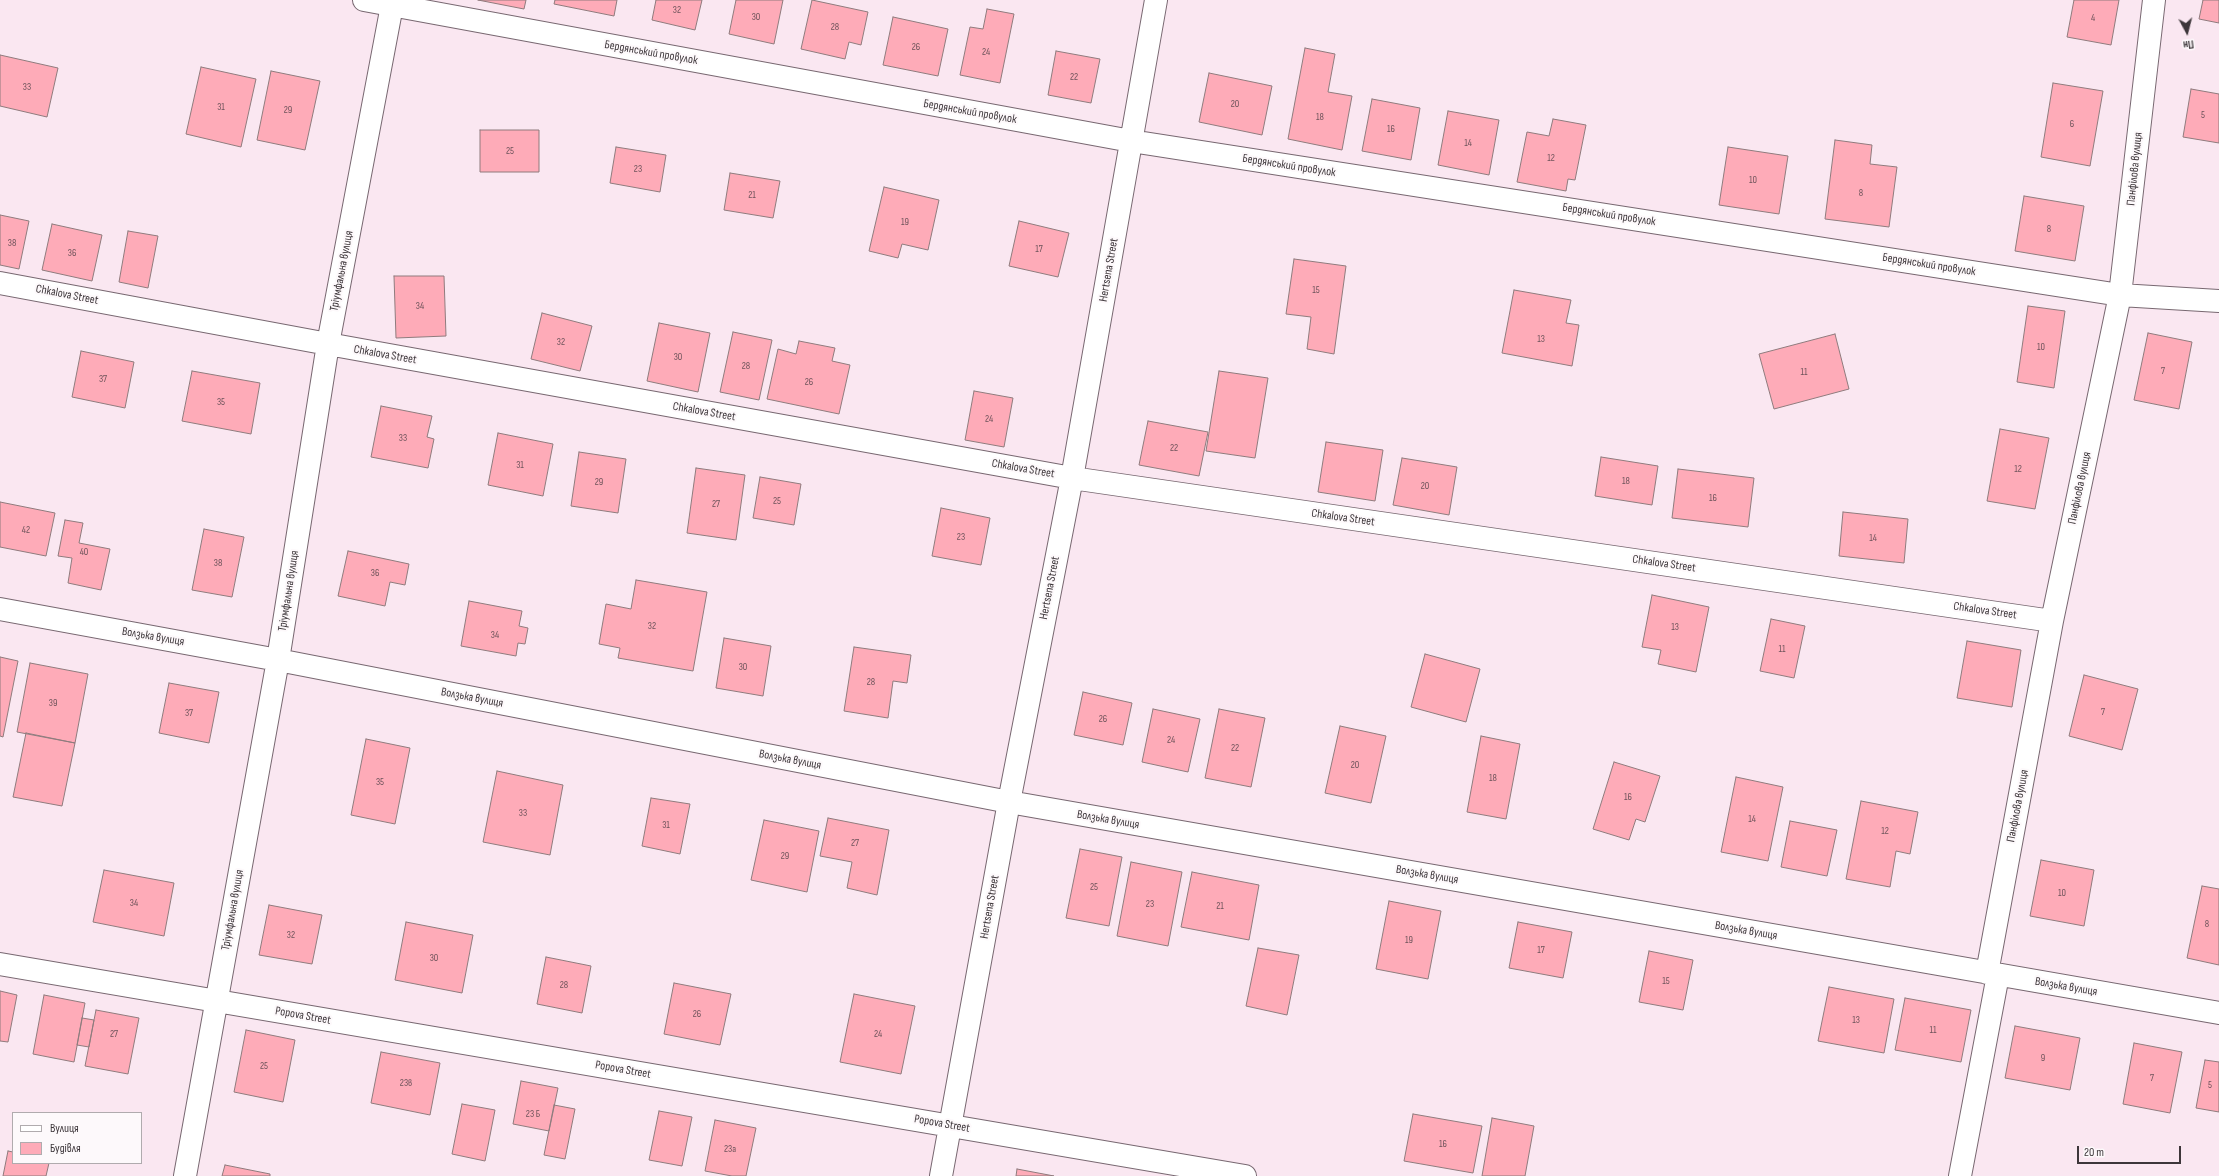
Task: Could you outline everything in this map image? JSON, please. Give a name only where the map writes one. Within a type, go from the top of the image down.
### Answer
[{"type":"street","name":"Бердянський провулок","points":[[364,0],[393,3],[1131,141],[2120,295],[2219,300]]},
{"type":"street","name":"Hertsena Street","points":[[941,1176],[1009,802],[1072,478],[1156,0]]},
{"type":"street","name":"Панфілова вулиця","points":[[1960,1176],[1992,974],[2052,621],[2120,295],[2154,0]]},
{"type":"street","name":"Тріумфальна вулиця","points":[[185,1176],[278,660],[328,344],[393,3]]},
{"type":"street","name":"Chkalova Street","points":[[0,282],[328,344],[1072,478],[2052,621]]},
{"type":"street","name":"Волзька вулиця","points":[[0,609],[278,660],[1009,802],[2219,1013]]},
{"type":"street","name":"Popova Street","points":[[0,964],[1245,1176]]},
{"type":"building","points":[[478,0],[526,0],[524,9]]},
{"type":"building","points":[[555,0],[617,0],[614,16],[554,4]]},
{"type":"building","points":[[656,0],[702,0],[695,30],[652,20]]},
{"type":"building","points":[[736,0],[783,0],[774,44],[729,34]]},
{"type":"building","points":[[812,0],[868,12],[861,45],[849,42],[845,59],[801,49]]},
{"type":"building","points":[[2074,0],[2119,0],[2111,45],[2067,37]]},
{"type":"building","points":[[2203,0],[2219,0],[2219,23],[2199,19]]},
{"type":"building","points":[[987,9],[1014,14],[1000,83],[960,75],[970,27],[983,29]]},
{"type":"building","points":[[893,17],[948,29],[938,76],[883,65]]},
{"type":"building","points":[[1305,48],[1335,54],[1328,92],[1352,96],[1342,150],[1288,139]]},
{"type":"building","points":[[1056,51],[1100,59],[1091,103],[1048,95]]},
{"type":"building","points":[[0,55],[58,68],[47,117],[0,106]]},
{"type":"building","points":[[201,67],[256,79],[241,147],[186,134]]},
{"type":"building","points":[[271,71],[320,81],[305,150],[257,140]]},
{"type":"building","points":[[1209,73],[1272,86],[1262,135],[1199,122]]},
{"type":"building","points":[[2053,83],[2103,91],[2090,166],[2041,157]]},
{"type":"building","points":[[2191,89],[2219,94],[2219,143],[2183,137]]},
{"type":"building","points":[[1372,99],[1420,108],[1411,160],[1362,151]]},
{"type":"building","points":[[1448,111],[1499,120],[1489,175],[1438,165]]},
{"type":"building","points":[[1553,119],[1586,125],[1575,180],[1568,179],[1566,191],[1517,182],[1527,132],[1549,136]]},
{"type":"building","points":[[480,130],[539,130],[539,172],[480,172]]},
{"type":"building","points":[[1835,140],[1872,145],[1870,164],[1897,167],[1889,227],[1825,219]]},
{"type":"building","points":[[616,147],[666,155],[660,192],[610,183]]},
{"type":"building","points":[[1728,147],[1788,156],[1779,214],[1719,205]]},
{"type":"building","points":[[730,173],[780,181],[773,218],[724,210]]},
{"type":"building","points":[[884,187],[939,200],[928,250],[902,244],[898,258],[869,251]]},
{"type":"building","points":[[2024,196],[2084,206],[2075,261],[2015,251]]},
{"type":"building","points":[[0,215],[29,221],[19,269],[0,265]]},
{"type":"building","points":[[1019,221],[1069,233],[1058,277],[1009,266]]},
{"type":"building","points":[[52,224],[102,235],[92,281],[42,270]]},
{"type":"building","points":[[128,231],[158,236],[148,288],[119,282]]},
{"type":"building","points":[[1294,259],[1346,266],[1334,354],[1307,349],[1311,317],[1286,314]]},
{"type":"building","points":[[394,276],[444,276],[446,336],[396,338]]},
{"type":"building","points":[[1514,290],[1571,300],[1566,323],[1579,325],[1572,366],[1502,353]]},
{"type":"building","points":[[2028,306],[2065,311],[2054,388],[2017,382]]},
{"type":"building","points":[[542,313],[592,326],[580,371],[531,359]]},
{"type":"building","points":[[659,323],[710,333],[698,392],[647,381]]},
{"type":"building","points":[[733,332],[772,340],[759,400],[720,392]]},
{"type":"building","points":[[2148,333],[2192,342],[2179,409],[2134,400]]},
{"type":"building","points":[[1835,334],[1849,389],[1774,409],[1759,354]]},
{"type":"building","points":[[799,341],[835,348],[832,361],[850,365],[839,414],[767,399],[778,349],[796,354]]},
{"type":"building","points":[[81,351],[134,362],[125,408],[72,397]]},
{"type":"building","points":[[192,371],[260,383],[251,434],[182,421]]},
{"type":"building","points":[[1219,371],[1268,378],[1255,458],[1206,451]]},
{"type":"building","points":[[974,391],[1013,398],[1004,447],[965,440]]},
{"type":"building","points":[[381,406],[432,416],[427,437],[434,439],[428,468],[371,457]]},
{"type":"building","points":[[1148,421],[1208,432],[1199,476],[1139,465]]},
{"type":"building","points":[[2000,429],[2049,438],[2035,509],[1987,501]]},
{"type":"building","points":[[498,433],[553,444],[543,496],[488,485]]},
{"type":"building","points":[[1326,442],[1383,450],[1375,501],[1318,492]]},
{"type":"building","points":[[579,452],[626,459],[618,513],[571,506]]},
{"type":"building","points":[[1601,457],[1658,466],[1652,505],[1595,496]]},
{"type":"building","points":[[1402,458],[1457,467],[1449,515],[1393,505]]},
{"type":"building","points":[[696,468],[745,475],[736,540],[687,533]]},
{"type":"building","points":[[1678,469],[1754,478],[1748,527],[1672,518]]},
{"type":"building","points":[[760,477],[801,484],[794,525],[753,518]]},
{"type":"building","points":[[0,502],[55,513],[46,556],[0,547]]},
{"type":"building","points":[[941,508],[990,518],[981,565],[932,556]]},
{"type":"building","points":[[1843,512],[1908,519],[1904,563],[1839,556]]},
{"type":"building","points":[[65,520],[83,523],[79,543],[110,549],[101,590],[68,583],[72,558],[58,556]]},
{"type":"building","points":[[204,529],[244,537],[232,597],[192,590]]},
{"type":"building","points":[[348,551],[409,564],[405,585],[390,582],[385,606],[338,596]]},
{"type":"building","points":[[636,580],[707,592],[693,671],[618,658],[620,648],[599,644],[606,604],[631,609]]},
{"type":"building","points":[[1652,595],[1709,607],[1696,672],[1658,664],[1661,650],[1642,647]]},
{"type":"building","points":[[469,601],[522,611],[519,626],[528,628],[525,644],[518,643],[516,656],[461,646]]},
{"type":"building","points":[[1771,619],[1805,626],[1794,678],[1760,671]]},
{"type":"building","points":[[724,638],[771,646],[763,696],[716,688]]},
{"type":"building","points":[[1967,641],[2021,650],[2012,707],[1957,698]]},
{"type":"building","points":[[854,647],[911,655],[907,683],[893,681],[888,718],[844,711]]},
{"type":"building","points":[[1425,654],[1480,669],[1466,722],[1411,707]]},
{"type":"building","points":[[0,657],[18,661],[3,737],[0,736]]},
{"type":"building","points":[[30,663],[88,674],[75,743],[17,732]]},
{"type":"building","points":[[2084,675],[2138,689],[2122,750],[2069,736]]},
{"type":"building","points":[[169,683],[219,692],[209,743],[159,733]]},
{"type":"building","points":[[1083,692],[1132,703],[1123,745],[1074,735]]},
{"type":"building","points":[[1153,709],[1200,719],[1188,772],[1142,762]]},
{"type":"building","points":[[1219,709],[1265,718],[1251,787],[1205,778]]},
{"type":"building","points":[[1340,726],[1386,736],[1371,803],[1325,793]]},
{"type":"building","points":[[26,733],[75,743],[62,806],[13,797]]},
{"type":"building","points":[[1481,736],[1520,744],[1506,819],[1467,812]]},
{"type":"building","points":[[366,739],[410,748],[395,824],[351,815]]},
{"type":"building","points":[[1614,762],[1660,776],[1645,822],[1636,819],[1629,840],[1593,829]]},
{"type":"building","points":[[497,771],[563,785],[550,855],[483,842]]},
{"type":"building","points":[[1736,777],[1783,787],[1768,861],[1721,852]]},
{"type":"building","points":[[651,798],[690,804],[680,854],[642,846]]},
{"type":"building","points":[[1861,801],[1918,812],[1910,854],[1896,851],[1890,887],[1846,879]]},
{"type":"building","points":[[828,818],[889,830],[877,895],[847,888],[852,862],[820,856]]},
{"type":"building","points":[[764,820],[819,831],[807,892],[751,880]]},
{"type":"building","points":[[1790,821],[1837,830],[1827,876],[1781,867]]},
{"type":"building","points":[[1080,849],[1122,857],[1109,926],[1066,918]]},
{"type":"building","points":[[2041,860],[2094,870],[2084,926],[2030,916]]},
{"type":"building","points":[[1131,862],[1182,872],[1168,946],[1117,936]]},
{"type":"building","points":[[104,870],[174,883],[164,936],[93,922]]},
{"type":"building","points":[[1192,872],[1259,885],[1249,940],[1181,927]]},
{"type":"building","points":[[2202,886],[2219,889],[2219,965],[2187,958]]},
{"type":"building","points":[[1389,901],[1441,911],[1428,979],[1376,969]]},
{"type":"building","points":[[269,905],[322,915],[312,964],[259,955]]},
{"type":"building","points":[[406,922],[473,935],[462,993],[395,980]]},
{"type":"building","points":[[1518,922],[1572,932],[1563,978],[1509,968]]},
{"type":"building","points":[[1258,948],[1299,955],[1287,1015],[1246,1006]]},
{"type":"building","points":[[1649,951],[1693,960],[1683,1010],[1639,1002]]},
{"type":"building","points":[[546,957],[591,966],[582,1013],[537,1004]]},
{"type":"building","points":[[674,983],[731,994],[720,1045],[664,1034]]},
{"type":"building","points":[[1829,987],[1894,999],[1884,1053],[1818,1041]]},
{"type":"building","points":[[0,991],[17,995],[8,1042],[0,1041]]},
{"type":"building","points":[[854,994],[915,1006],[901,1074],[840,1062]]},
{"type":"building","points":[[44,995],[85,1003],[74,1062],[33,1054]]},
{"type":"building","points":[[1905,998],[1971,1010],[1961,1062],[1895,1050]]},
{"type":"building","points":[[96,1010],[139,1018],[128,1074],[85,1066]]},
{"type":"building","points":[[82,1018],[94,1020],[89,1047],[77,1045]]},
{"type":"building","points":[[2015,1026],[2080,1038],[2070,1090],[2005,1078]]},
{"type":"building","points":[[246,1030],[295,1040],[283,1102],[234,1092]]},
{"type":"building","points":[[2134,1043],[2182,1052],[2170,1113],[2123,1104]]},
{"type":"building","points":[[381,1052],[440,1063],[430,1115],[371,1103]]},
{"type":"building","points":[[2205,1060],[2219,1062],[2219,1112],[2196,1108]]},
{"type":"building","points":[[521,1081],[558,1088],[549,1131],[513,1124]]},
{"type":"building","points":[[462,1104],[495,1110],[485,1161],[452,1154]]},
{"type":"building","points":[[554,1105],[575,1109],[565,1159],[544,1155]]},
{"type":"building","points":[[659,1111],[692,1117],[682,1166],[649,1160]]},
{"type":"building","points":[[1413,1114],[1482,1126],[1473,1173],[1404,1161]]},
{"type":"building","points":[[1492,1118],[1534,1126],[1525,1176],[1482,1176]]},
{"type":"building","points":[[715,1120],[756,1128],[746,1176],[732,1176],[705,1171]]},
{"type":"building","points":[[8,1151],[12,1152],[12,1164],[49,1164],[46,1176],[3,1176]]},
{"type":"building","points":[[225,1165],[270,1174],[270,1176],[222,1176]]},
{"type":"building","points":[[1017,1169],[1054,1176],[1016,1176]]}]
